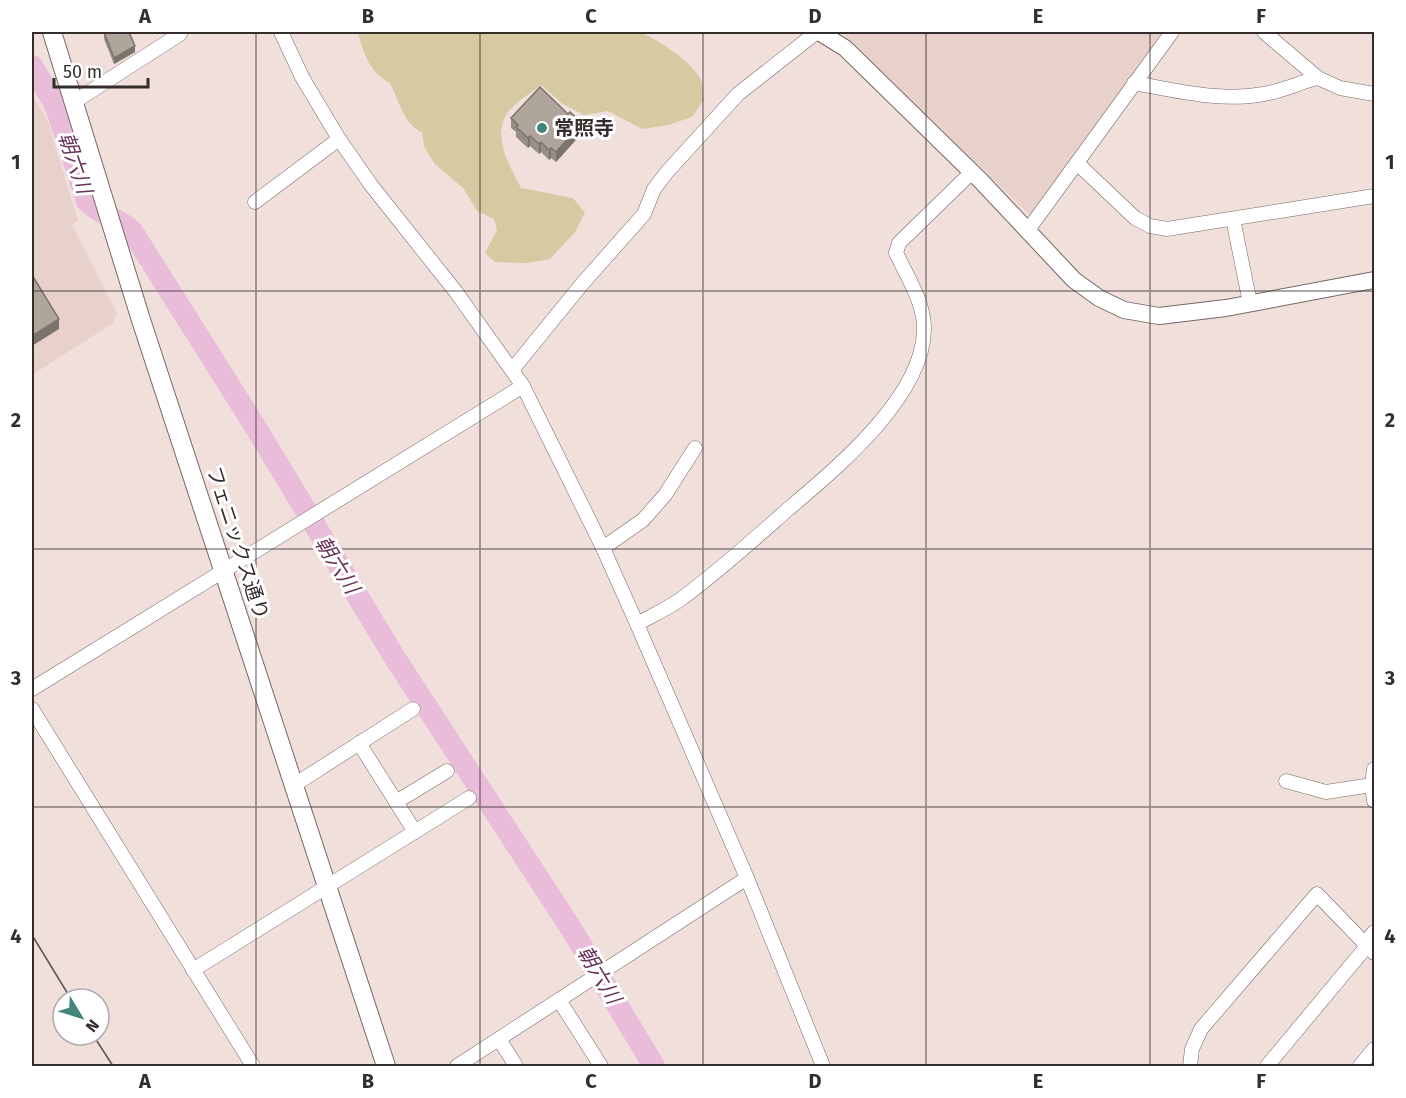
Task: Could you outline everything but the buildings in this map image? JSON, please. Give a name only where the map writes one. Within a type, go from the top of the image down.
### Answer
[{"type":"main road","name":"フェニックス通り","points":[[52,32],[141,320],[386,1066]]},
{"type":"street","points":[[281,32],[302,77],[339,139],[371,185],[416,240],[523,386],[603,548],[637,624],[747,878],[823,1066]]},
{"type":"street","points":[[512,370],[582,284],[644,214],[654,189],[667,172],[738,94],[818,32],[845,48],[972,172],[1074,279],[1099,298],[1124,310],[1159,316],[1250,303],[1374,280]]},
{"type":"street","points":[[1028,230],[1172,32]]},
{"type":"street","points":[[1264,32],[1318,78],[1340,88],[1374,94]]},
{"type":"street","points":[[74,102],[180,34]]},
{"type":"street","points":[[1134,83],[1206,97],[1240,97],[1266,94],[1318,78]]},
{"type":"street","points":[[255,202],[339,139]]},
{"type":"street","points":[[1077,162],[1136,218],[1150,226],[1167,229],[1374,196]]},
{"type":"street","points":[[637,624],[679,600],[756,538],[818,485],[863,441],[890,410],[918,362],[924,331],[923,314],[896,253],[899,243],[972,172]]},
{"type":"street","points":[[1233,219],[1250,303]]},
{"type":"street","points":[[32,689],[523,386]]},
{"type":"street","points":[[603,548],[644,520],[665,495],[696,448]]},
{"type":"street","points":[[294,785],[413,709]]},
{"type":"street","points":[[32,710],[253,1066]]},
{"type":"street","points":[[359,743],[415,832]]},
{"type":"street","points":[[1374,769],[1371,785],[1374,801]]},
{"type":"street","points":[[396,802],[447,771]]},
{"type":"street","points":[[1286,781],[1326,792],[1371,785]]},
{"type":"street","points":[[193,970],[469,798]]},
{"type":"street","points":[[457,1066],[747,878]]},
{"type":"street","points":[[1190,1066],[1192,1049],[1201,1029],[1317,894],[1371,949]]},
{"type":"street","points":[[1267,1066],[1371,949],[1370,937],[1374,932]]},
{"type":"street","points":[[559,1000],[601,1066]]},
{"type":"street","points":[[499,1039],[516,1066]]},
{"type":"street","points":[[1360,1066],[1374,1048]]},
{"type":"shaded area","points":[[358,32],[639,32],[664,45],[691,66],[701,80],[704,99],[692,117],[668,125],[642,129],[608,111],[584,115],[563,104],[541,85],[515,105],[503,121],[501,131],[504,151],[521,188],[573,198],[585,213],[575,232],[550,259],[527,263],[495,262],[485,253],[497,230],[494,219],[477,211],[464,189],[434,163],[424,146],[422,132],[406,118],[390,83],[372,68]]},
{"type":"shaded area","points":[[842,32],[1162,32],[1031,216]]},
{"type":"shaded area","points":[[32,95],[47,119],[78,221],[72,225],[117,313],[113,323],[32,375]]},
{"type":"waterway","name":"朝六川","points":[[32,66],[55,104],[87,201],[132,231],[256,428],[395,658],[572,930],[654,1066]]},
{"type":"tram line","points":[[32,935],[64,987]]},
{"type":"tram line","points":[[101,1047],[113,1066]]},
{"type":"place","name":"常照寺","points":[[542,128]]}]
